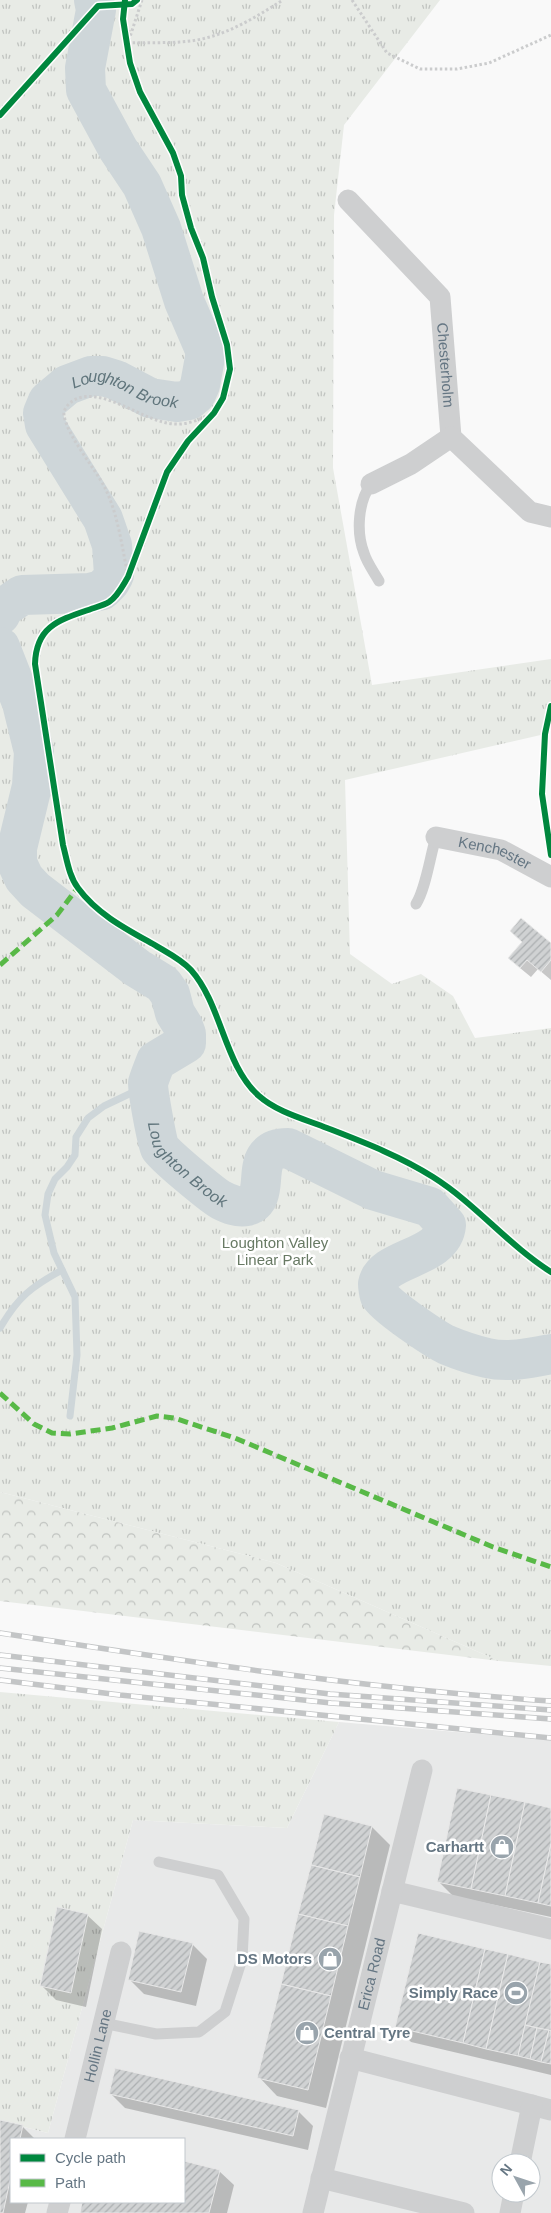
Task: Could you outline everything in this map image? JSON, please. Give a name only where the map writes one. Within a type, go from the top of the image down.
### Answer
[{"type":"street","name":"Chesterholm","points":[[348,200],[440,297],[451,437]]},
{"type":"street","points":[[372,484],[410,464],[451,437],[530,512],[551,517]]},
{"type":"street","name":"Kenchester","points":[[436,837],[501,850],[551,877]]},
{"type":"street","name":"Erica Road","points":[[313,2213],[422,1770]]},
{"type":"street","points":[[392,1891],[551,1929]]},
{"type":"street","name":"Hollin Lane","points":[[75,2138],[121,1952]]},
{"type":"street","points":[[350,2058],[541,2108],[524,2153]]},
{"type":"street","points":[[321,2178],[464,2213]]},
{"type":"lane","points":[[372,484],[365,493],[361,508],[361,538],[363,552],[379,581]]},
{"type":"lane","points":[[416,904],[423,889],[436,837]]},
{"type":"lane","points":[[103,2023],[156,2034],[200,2032],[225,2012],[242,1959],[244,1919],[218,1875],[158,1862]]},
{"type":"path","points":[[126,0],[123,19],[130,63],[140,92],[173,153],[181,176],[184,204],[203,258],[212,298],[227,345],[230,369],[223,398],[214,413],[188,441],[167,472],[128,577],[109,602],[54,623],[43,633],[38,642],[35,664],[63,845],[70,870],[78,888],[98,909],[123,928],[163,950],[190,970],[208,998],[238,1067],[258,1095],[275,1107],[360,1140],[434,1177],[520,1250],[551,1272]]},
{"type":"path","points":[[128,43],[142,0]]},
{"type":"path","points":[[128,43],[182,41],[218,34],[247,22],[283,0]]},
{"type":"path","points":[[352,0],[387,53],[420,69],[458,69],[489,63],[551,35]]},
{"type":"path","points":[[115,5],[135,2]]},
{"type":"path","points":[[128,577],[114,513],[105,488],[70,430],[64,415],[65,409],[76,399],[83,397],[113,401],[135,413],[159,422],[176,424],[194,422],[214,413]]},
{"type":"shaded area","points":[[339,1722],[551,1740],[551,2213],[0,2213],[0,2121],[48,2133],[133,1820],[287,1828]]},
{"type":"green space","name":"Loughton Valley Linear Park","points":[[0,0],[440,0],[344,125],[334,215],[333,468],[372,685],[551,659],[551,706],[545,734],[345,780],[350,954],[392,984],[421,974],[453,996],[475,1038],[551,1028],[551,1666],[499,1661],[276,1563],[0,1492]]},
{"type":"green space","points":[[0,1492],[276,1563],[499,1661],[0,1601]]},
{"type":"green space","points":[[0,1692],[339,1722],[287,1828],[133,1820],[48,2133],[0,2121]]},
{"type":"building","points":[[521,918],[551,943],[551,960],[541,972],[527,960],[520,968],[508,958],[522,942],[510,931]]},
{"type":"building","points":[[457,1788],[491,1795],[471,1889],[437,1882]]},
{"type":"building","points":[[491,1795],[525,1802],[505,1896],[471,1889]]},
{"type":"building","points":[[525,1802],[551,1808],[551,1844],[538,1903],[505,1896]]},
{"type":"building","points":[[324,1814],[372,1826],[360,1877],[311,1865]]},
{"type":"building","points":[[551,1844],[551,1906],[538,1903]]},
{"type":"building","points":[[311,1865],[360,1877],[348,1926],[298,1914]]},
{"type":"building","points":[[57,1907],[88,1914],[71,1993],[40,1986]]},
{"type":"building","points":[[298,1914],[348,1926],[331,1996],[281,1984]]},
{"type":"building","points":[[139,1931],[193,1943],[181,1992],[128,1980]]},
{"type":"building","points":[[418,1933],[485,1949],[463,2043],[395,2027]]},
{"type":"building","points":[[485,1949],[508,1954],[486,2049],[463,2043]]},
{"type":"building","name":"Simply Race","points":[[508,1954],[540,1962],[518,2056],[486,2049]]},
{"type":"building","points":[[540,1962],[551,1964],[551,2031],[525,2025]]},
{"type":"building","points":[[281,1984],[331,1996],[308,2090],[257,2078]]},
{"type":"building","points":[[525,2025],[537,2028],[530,2059],[518,2056]]},
{"type":"building","points":[[537,2028],[549,2030],[541,2062],[530,2059]]},
{"type":"building","points":[[549,2030],[551,2031],[551,2064],[541,2062]]},
{"type":"building","points":[[115,2068],[299,2110],[293,2136],[109,2094]]},
{"type":"building","points":[[0,2120],[23,2125],[20,2138],[10,2138],[10,2181],[3,2213],[0,2213]]},
{"type":"building","points":[[185,2161],[220,2170],[209,2213],[80,2213],[82,2203],[185,2203]]},
{"type":"waterway","name":"Loughton Brook","points":[[0,615],[4,607],[22,595],[90,593],[102,590],[114,575],[112,545],[103,519],[45,425],[43,413],[48,401],[67,385],[91,376],[103,376],[116,380],[150,398],[177,402],[189,400],[196,394],[200,385],[206,352],[184,301],[161,228],[142,185],[118,149],[86,90],[85,68],[96,10],[94,0]]},
{"type":"waterway","name":"Loughton Brook","points":[[0,647],[22,703],[34,752],[32,786],[17,848],[17,863],[24,878],[35,890],[137,968],[163,984],[170,994],[175,1013],[186,1034],[186,1043],[156,1061],[148,1083],[152,1115],[160,1148],[163,1152],[216,1197],[237,1206],[247,1206],[255,1201],[259,1194],[263,1164],[267,1156],[275,1150],[288,1148],[373,1190],[430,1207],[446,1225],[442,1236],[435,1245],[390,1268],[382,1275],[378,1285],[380,1295],[384,1300],[400,1314],[432,1336],[447,1345],[467,1352],[487,1358],[503,1360],[551,1354]]},
{"type":"waterway","points":[[70,1416],[77,1355],[75,1297],[54,1253],[45,1215],[48,1194],[55,1179],[67,1167],[75,1155],[76,1137],[88,1118],[104,1106],[148,1085]]},
{"type":"waterway","points":[[0,1328],[13,1308],[26,1294],[62,1270]]},
{"type":"railway","points":[[0,1633],[206,1664],[344,1682],[551,1701]]},
{"type":"railway","points":[[0,1655],[330,1694],[551,1710]]},
{"type":"railway","points":[[0,1668],[331,1703],[551,1719]]},
{"type":"railway","points":[[0,1680],[120,1695],[551,1738]]},
{"type":"marked path","points":[[0,965],[57,915],[78,887]]},
{"type":"marked path","points":[[0,1393],[34,1424],[52,1433],[70,1434],[112,1428],[157,1416],[174,1418],[235,1438],[493,1547],[551,1567]]},
{"type":"cycle path","points":[[125,0],[123,19],[130,63],[140,92],[173,153],[181,176],[182,195],[191,228],[203,258],[212,297],[227,345],[230,369],[223,398],[214,413],[188,441],[167,472],[128,577],[120,590],[107,603],[59,621],[51,626],[40,641],[36,651],[35,664],[63,845],[70,873],[78,888],[94,906],[122,927],[183,962],[191,970],[210,1000],[238,1068],[247,1083],[266,1102],[282,1111],[408,1162],[464,1199],[520,1250],[551,1272]]},
{"type":"cycle path","points":[[0,115],[98,6],[132,4],[137,0]]},
{"type":"cycle path","points":[[551,706],[545,734],[542,794],[551,855]]},
{"type":"place","name":"Carhartt","points":[[502,1847]]},
{"type":"place","name":"DS Motors","points":[[330,1959]]},
{"type":"place","name":"Simply Race","points":[[516,1993]]},
{"type":"place","name":"Central Tyre","points":[[307,2033]]}]
